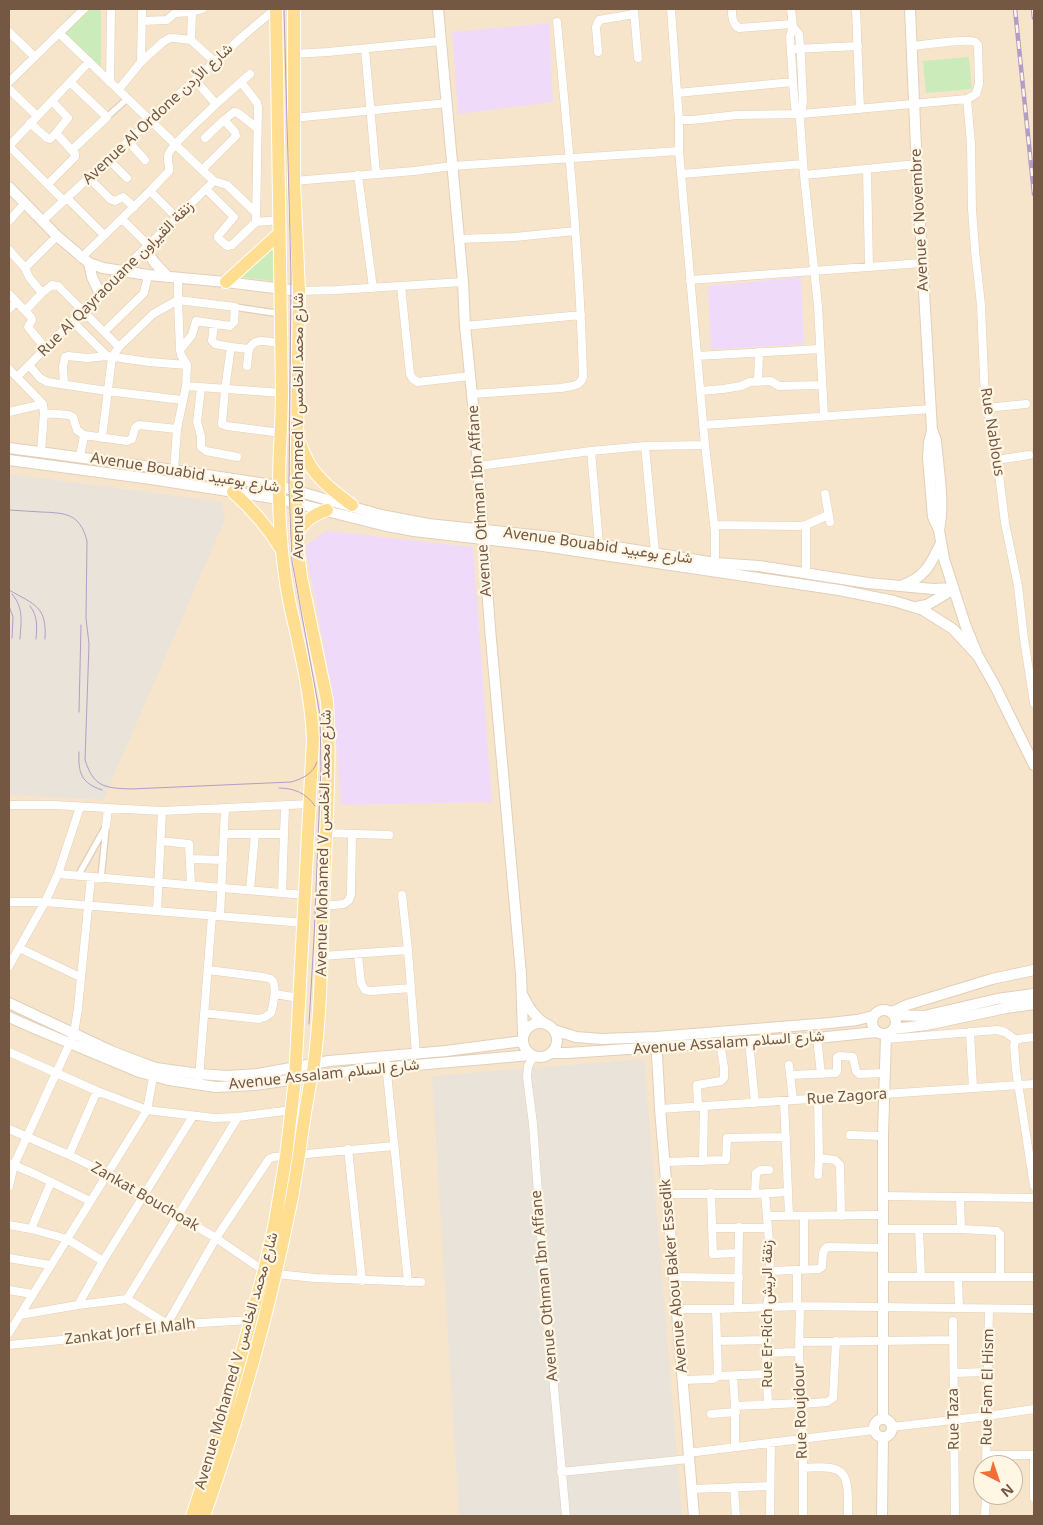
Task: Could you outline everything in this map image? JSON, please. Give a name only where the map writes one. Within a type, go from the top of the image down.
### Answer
[{"type":"main road","name":"Avenue Mohamed V شارع محمد الخامس","points":[[204,1516],[234,1428],[250,1372],[270,1273],[275,1222],[292,1110],[313,761],[312,714],[304,663],[285,577],[279,499],[282,288],[276,9]]},
{"type":"main road","name":"Avenue Mohamed V شارع محمد الخامس","points":[[192,1516],[220,1433],[251,1320],[270,1273],[290,1207],[314,1064],[322,956],[328,733],[327,701],[299,568],[297,534],[299,291],[294,181],[294,9]]},
{"type":"main road","points":[[226,282],[280,233]]},
{"type":"main road","points":[[297,436],[313,469],[328,485],[352,505]]},
{"type":"main road","points":[[232,492],[259,518],[274,536],[283,552]]},
{"type":"main road","points":[[297,534],[301,526],[311,517],[327,510]]},
{"type":"street","points":[[9,82],[84,9]]},
{"type":"street","points":[[110,9],[110,82]]},
{"type":"street","points":[[141,62],[142,9]]},
{"type":"street","points":[[142,21],[167,20],[175,13],[192,12],[202,9]]},
{"type":"street","name":"Avenue Al Ordone شارع الأردن","points":[[42,221],[195,80],[276,9]]},
{"type":"street","name":"Avenue Othman Ibn Affane","points":[[438,9],[463,282],[464,326],[479,466],[491,638],[522,993],[523,1038]]},
{"type":"street","points":[[671,9],[679,120],[679,151],[705,445],[714,525],[715,567]]},
{"type":"street","points":[[732,9],[733,22],[739,28],[793,26]]},
{"type":"street","points":[[791,9],[793,26],[790,36],[792,82],[795,106],[800,115]]},
{"type":"street","points":[[856,9],[860,109]]},
{"type":"street","name":"Avenue 6 Novembre","points":[[910,9],[922,263],[932,430],[936,440],[941,505],[939,530],[941,543],[953,588],[978,656],[1034,765]]},
{"type":"street","points":[[598,52],[596,27],[599,20],[634,11],[638,58]]},
{"type":"street","points":[[192,12],[192,40]]},
{"type":"street","points":[[472,394],[562,388],[578,384],[583,378],[575,232],[557,22]]},
{"type":"street","points":[[793,26],[799,34],[804,102],[800,115],[803,164],[818,306],[824,415]]},
{"type":"street","points":[[9,32],[35,57]]},
{"type":"street","points":[[59,33],[214,181],[227,185],[256,213]]},
{"type":"street","points":[[118,89],[141,62],[166,40],[174,38],[192,40],[215,62]]},
{"type":"street","points":[[293,54],[441,41]]},
{"type":"street","points":[[679,120],[737,115],[800,115],[967,99],[974,96],[978,88],[978,45],[976,43],[962,42],[912,46]]},
{"type":"street","points":[[791,49],[858,46]]},
{"type":"street","points":[[365,49],[376,173]]},
{"type":"street","points":[[89,62],[9,146],[104,235]]},
{"type":"street","points":[[85,260],[104,235],[169,171],[167,157],[175,144],[250,74]]},
{"type":"street","points":[[195,80],[216,104]]},
{"type":"street","points":[[70,82],[107,117]]},
{"type":"street","points":[[241,82],[258,104],[256,222]]},
{"type":"street","points":[[677,93],[792,82]]},
{"type":"street","points":[[9,88],[37,116]]},
{"type":"street","points":[[72,150],[128,98]]},
{"type":"street","name":"Rue Nablous","points":[[967,99],[971,152],[972,209],[981,305],[983,389],[997,460],[1005,523],[1018,586],[1034,703]]},
{"type":"street","points":[[30,123],[47,138],[50,139],[56,133],[68,118],[52,101]]},
{"type":"street","points":[[293,118],[447,103]]},
{"type":"street","points":[[205,138],[232,112],[236,112],[257,128]]},
{"type":"street","points":[[202,170],[236,136],[235,132],[224,120]]},
{"type":"street","points":[[48,184],[76,154],[56,133]]},
{"type":"street","points":[[128,142],[145,160]]},
{"type":"street","points":[[294,181],[452,166],[679,151]]},
{"type":"street","points":[[109,160],[127,178]]},
{"type":"street","points":[[682,174],[803,164]]},
{"type":"street","points":[[804,175],[917,164]]},
{"type":"street","points":[[866,170],[869,267]]},
{"type":"street","points":[[358,175],[374,288]]},
{"type":"street","points":[[88,178],[110,199],[115,200],[123,197],[134,207]]},
{"type":"street","name":"Rue Al Qayraouane زنقة القيراون","points":[[12,374],[29,365],[46,349],[214,181]]},
{"type":"street","points":[[9,187],[57,236],[85,260],[103,268],[173,278],[299,291],[463,282]]},
{"type":"street","points":[[206,189],[234,217],[218,236],[227,246],[232,245],[256,222],[281,220]]},
{"type":"street","points":[[150,191],[177,218]]},
{"type":"street","points":[[9,221],[25,204]]},
{"type":"street","points":[[122,219],[147,247],[154,262],[173,278],[178,300],[180,350],[187,365],[186,386],[182,400],[174,470]]},
{"type":"street","points":[[458,239],[575,232]]},
{"type":"street","points":[[25,268],[57,236]]},
{"type":"street","points":[[9,250],[25,268],[29,277],[42,293]]},
{"type":"street","points":[[85,260],[100,294]]},
{"type":"street","points":[[690,280],[922,263]]},
{"type":"street","points":[[104,332],[144,293],[148,275]]},
{"type":"street","points":[[25,310],[52,285],[58,286],[119,347]]},
{"type":"street","points":[[401,286],[410,374],[413,379],[418,382],[470,376]]},
{"type":"street","points":[[9,294],[32,318],[28,326],[29,329],[46,349]]},
{"type":"street","points":[[102,438],[108,391],[109,356],[153,314],[178,300],[281,314]]},
{"type":"street","points":[[9,309],[16,302]]},
{"type":"street","points":[[180,350],[192,335],[196,321],[232,326],[235,307]]},
{"type":"street","points":[[464,326],[581,316]]},
{"type":"street","points":[[73,322],[109,356]]},
{"type":"street","points":[[214,324],[212,341],[215,344],[249,349]]},
{"type":"street","points":[[248,366],[249,349],[252,343],[257,340],[282,344]]},
{"type":"street","points":[[231,347],[221,420],[224,426],[281,433]]},
{"type":"street","points":[[697,356],[820,349]]},
{"type":"street","points":[[758,382],[759,352]]},
{"type":"street","points":[[64,384],[63,367],[65,357],[68,356],[87,358],[109,356],[187,365]]},
{"type":"street","points":[[29,365],[43,380],[108,391],[182,400]]},
{"type":"street","points":[[12,374],[44,404],[40,452]]},
{"type":"street","points":[[701,391],[770,381],[779,386],[822,385]]},
{"type":"street","points":[[186,386],[282,393]]},
{"type":"street","points":[[201,388],[197,422],[202,436],[201,447],[204,450],[237,457]]},
{"type":"street","points":[[9,412],[44,404]]},
{"type":"street","points":[[986,408],[1026,404]]},
{"type":"street","points":[[704,424],[931,409]]},
{"type":"street","points":[[44,413],[72,415],[76,430],[84,435],[102,438],[129,440],[133,437],[135,428],[139,425],[178,429]]},
{"type":"street","points":[[80,457],[84,435]]},
{"type":"street","points":[[479,466],[591,451],[645,446],[705,445]]},
{"type":"street","points":[[645,446],[654,553]]},
{"type":"street","name":"Avenue Bouabid شارع بوعبيد","points":[[9,448],[279,486],[296,497],[327,510],[382,525],[414,531],[561,538],[654,553],[715,567],[759,566],[898,586],[933,589],[953,588]]},
{"type":"street","points":[[591,451],[599,544]]},
{"type":"street","points":[[997,460],[1029,455]]},
{"type":"street","name":"Avenue Bouabid شارع بوعبيد","points":[[9,460],[279,499],[296,497],[352,505],[367,511],[407,521],[483,534],[715,567],[894,601],[933,615],[953,629],[978,656]]},
{"type":"street","points":[[714,525],[806,525],[829,518],[825,494]]},
{"type":"street","points":[[806,525],[806,574]]},
{"type":"street","points":[[898,586],[913,581],[925,572],[941,543]]},
{"type":"street","points":[[915,607],[927,605],[953,588]]},
{"type":"street","points":[[9,805],[54,805],[162,811],[310,804]]},
{"type":"street","points":[[282,892],[285,806]]},
{"type":"street","points":[[9,966],[45,902],[58,874],[80,807]]},
{"type":"street","points":[[101,878],[108,808]]},
{"type":"street","points":[[199,1079],[208,970],[222,888],[225,808]]},
{"type":"street","points":[[157,911],[162,811]]},
{"type":"street","points":[[78,876],[106,826]]},
{"type":"street","points":[[326,833],[389,835]]},
{"type":"street","points":[[224,834],[284,834]]},
{"type":"street","points":[[250,890],[255,834]]},
{"type":"street","points":[[323,906],[344,904],[350,898],[352,834]]},
{"type":"street","points":[[161,841],[189,844],[191,885]]},
{"type":"street","points":[[190,859],[223,860]]},
{"type":"street","points":[[58,874],[305,895]]},
{"type":"street","points":[[9,1186],[11,1164],[72,1039],[92,877]]},
{"type":"street","points":[[402,895],[416,1054]]},
{"type":"street","points":[[9,902],[45,902],[304,923]]},
{"type":"street","points":[[19,948],[80,977]]},
{"type":"street","points":[[322,956],[358,955],[408,950]]},
{"type":"street","points":[[358,955],[361,983],[365,990],[411,988]]},
{"type":"street","points":[[204,1013],[262,1018],[271,1013],[274,994],[274,982],[271,979],[208,970]]},
{"type":"street","points":[[893,1014],[912,1004],[992,979],[1034,970]]},
{"type":"street","name":"Avenue Othman Ibn Affane","points":[[522,993],[530,1011],[536,1018],[550,1027]]},
{"type":"street","points":[[274,994],[298,998]]},
{"type":"street","points":[[1016,1040],[1005,1032],[997,1030],[885,1034],[871,1022],[873,1016],[882,1010],[893,1014],[924,1016],[997,999],[1034,994]]},
{"type":"street","name":"Avenue Assalam شارع السلام","points":[[9,1003],[130,1069],[199,1079],[216,1087],[255,1085],[295,1073],[314,1064],[532,1056]]},
{"type":"street","points":[[912,1004],[906,1010],[914,1016]]},
{"type":"street","name":"Avenue Assalam شارع السلام","points":[[552,1052],[567,1054],[749,1041],[885,1034],[1006,1008],[1034,1004]]},
{"type":"street","points":[[883,1419],[885,1034],[896,1022],[893,1014]]},
{"type":"street","name":"Avenue Assalam شارع السلام","points":[[550,1027],[585,1039],[656,1036],[845,1022],[873,1016]]},
{"type":"street","name":"Avenue Assalam شارع السلام","points":[[9,1017],[72,1039]]},
{"type":"street","points":[[539,1023],[550,1027],[557,1043],[552,1052],[542,1057],[532,1056],[526,1050],[523,1038],[527,1029],[539,1023]]},
{"type":"street","points":[[970,1032],[973,1088]]},
{"type":"street","name":"Avenue Abou Baker Essedik","points":[[656,1036],[660,1109],[694,1516]]},
{"type":"street","points":[[1016,1040],[1034,1037]]},
{"type":"street","name":"Avenue Assalam شارع السلام","points":[[295,1073],[312,1077],[416,1054],[478,1048],[523,1038]]},
{"type":"street","points":[[817,1038],[821,1074]]},
{"type":"street","points":[[1016,1040],[1014,1045],[1018,1085],[1034,1186]]},
{"type":"street","points":[[749,1041],[755,1103]]},
{"type":"street","points":[[703,1161],[701,1107],[697,1085],[699,1083],[721,1081],[724,1078],[720,1043]]},
{"type":"street","points":[[9,1055],[147,1110],[193,1116],[238,1117],[292,1110]]},
{"type":"street","name":"Avenue Othman Ibn Affane","points":[[532,1056],[528,1066],[527,1077],[533,1124],[545,1290],[566,1516]]},
{"type":"street","points":[[790,1075],[836,1072],[838,1057],[844,1056],[855,1058],[856,1071],[859,1074],[885,1073]]},
{"type":"street","points":[[386,1062],[408,1282]]},
{"type":"street","points":[[788,1065],[790,1075],[786,1137],[789,1216]]},
{"type":"street","points":[[9,1333],[12,1324],[20,1316],[147,1110],[155,1072]]},
{"type":"street","name":"Rue Zagora","points":[[660,1109],[1034,1084]]},
{"type":"street","points":[[69,1155],[97,1091]]},
{"type":"street","points":[[818,1099],[818,1175]]},
{"type":"street","points":[[78,1305],[143,1194],[193,1116]]},
{"type":"street","points":[[127,1299],[238,1117]]},
{"type":"street","name":"Zankat Bouchoak","points":[[9,1129],[108,1174],[216,1238],[270,1273]]},
{"type":"street","points":[[850,1135],[884,1136]]},
{"type":"street","points":[[665,1162],[726,1160],[727,1138],[786,1137]]},
{"type":"street","points":[[20,1316],[78,1305],[127,1299],[167,1325],[216,1238],[266,1162],[274,1157],[394,1146]]},
{"type":"street","points":[[348,1149],[362,1280]]},
{"type":"street","points":[[819,1158],[836,1160],[840,1165],[841,1216]]},
{"type":"street","points":[[11,1164],[90,1201]]},
{"type":"street","points":[[755,1194],[756,1173],[759,1170],[769,1170]]},
{"type":"street","points":[[31,1229],[51,1182]]},
{"type":"street","points":[[668,1194],[788,1192]]},
{"type":"street","points":[[711,1193],[713,1254],[738,1253]]},
{"type":"street","name":"Rue Er-Rich زنقة الريش","points":[[765,1193],[770,1254],[766,1340],[768,1404]]},
{"type":"street","points":[[884,1196],[1034,1198]]},
{"type":"street","points":[[960,1197],[962,1229]]},
{"type":"street","points":[[767,1216],[884,1215]]},
{"type":"street","name":"Rue Roujdour","points":[[803,1516],[803,1440],[798,1352],[798,1306],[804,1216]]},
{"type":"street","points":[[9,1225],[67,1239],[103,1261]]},
{"type":"street","points":[[738,1308],[739,1227]]},
{"type":"street","points":[[712,1228],[768,1228]]},
{"type":"street","points":[[884,1229],[962,1229],[994,1230],[999,1232],[1001,1248],[1000,1277]]},
{"type":"street","points":[[919,1229],[921,1277]]},
{"type":"street","points":[[770,1271],[814,1270],[821,1268],[824,1251],[827,1247],[884,1248]]},
{"type":"street","points":[[9,1258],[50,1265]]},
{"type":"street","points":[[270,1273],[315,1278],[421,1282]]},
{"type":"street","points":[[674,1277],[738,1278]]},
{"type":"street","points":[[884,1277],[1034,1277]]},
{"type":"street","points":[[958,1277],[959,1308]]},
{"type":"street","points":[[9,1290],[32,1294]]},
{"type":"street","points":[[677,1309],[798,1306],[1034,1309]]},
{"type":"street","points":[[716,1309],[718,1376]]},
{"type":"street","name":"Rue Fam El Hism","points":[[987,1455],[989,1309]]},
{"type":"street","name":"Zankat Jorf El Malh","points":[[9,1345],[72,1339],[167,1325],[251,1320]]},
{"type":"street","name":"Rue Taza","points":[[953,1321],[955,1516]]},
{"type":"street","points":[[717,1341],[766,1340]]},
{"type":"street","points":[[799,1342],[952,1340]]},
{"type":"street","points":[[711,1414],[768,1404],[827,1402],[833,1398],[836,1341]]},
{"type":"street","points":[[766,1353],[798,1352]]},
{"type":"street","points":[[954,1373],[988,1372]]},
{"type":"street","points":[[682,1380],[767,1374]]},
{"type":"street","points":[[733,1376],[735,1447]]},
{"type":"street","points":[[892,1427],[1034,1409]]},
{"type":"street","points":[[883,1419],[890,1422],[892,1427],[890,1433],[883,1437],[877,1435],[874,1430],[876,1422],[883,1419]]},
{"type":"street","points":[[561,1472],[689,1456],[735,1447],[874,1430]]},
{"type":"street","points":[[882,1516],[883,1437]]},
{"type":"street","points":[[770,1516],[771,1443]]},
{"type":"street","points":[[1034,1455],[1034,1498]]},
{"type":"street","points":[[803,1468],[832,1468],[839,1470],[844,1475],[848,1489],[848,1516]]},
{"type":"street","points":[[692,1489],[770,1486]]},
{"type":"street","points":[[734,1488],[736,1516]]},
{"type":"shaded area","points":[[9,9],[1034,9],[1034,1516],[9,1516]]},
{"type":"shaded area","points":[[549,23],[553,102],[458,114],[452,32]]},
{"type":"shaded area","points":[[801,277],[804,344],[711,350],[708,286]]},
{"type":"shaded area","points":[[9,474],[222,502],[225,519],[103,800],[9,795]]},
{"type":"shaded area","points":[[326,531],[473,547],[492,802],[341,805],[332,689],[305,546]]},
{"type":"shaded area","points":[[644,1059],[682,1516],[459,1516],[432,1076]]},
{"type":"green space","points":[[89,9],[101,9],[101,72],[63,36]]},
{"type":"green space","points":[[969,57],[972,89],[926,93],[923,61]]},
{"type":"green space","points":[[270,249],[275,252],[273,281],[240,276]]},
{"type":"tram line","points":[[284,9],[291,274],[289,489],[292,561],[320,715],[321,767],[309,1024]]},
{"type":"tram line","points":[[9,510],[57,513],[70,516],[80,525],[87,541],[86,618],[89,644],[85,760],[88,769],[96,781],[107,787],[131,789],[291,782],[307,775],[313,770],[317,762]]},
{"type":"tram line","points":[[9,590],[38,608],[44,620],[45,639]]},
{"type":"tram line","points":[[12,594],[20,610],[20,639]]},
{"type":"tram line","points":[[9,606],[13,617],[12,638]]},
{"type":"tram line","points":[[30,606],[36,618],[36,639]]},
{"type":"tram line","points":[[79,712],[81,625]]},
{"type":"tram line","points":[[79,752],[79,766],[82,776],[89,784],[102,790]]},
{"type":"tram line","points":[[279,788],[299,792],[315,806]]},
{"type":"railway","points":[[1015,9],[1034,194]]},
{"type":"railway","points":[[1033,9],[1034,18]]}]
